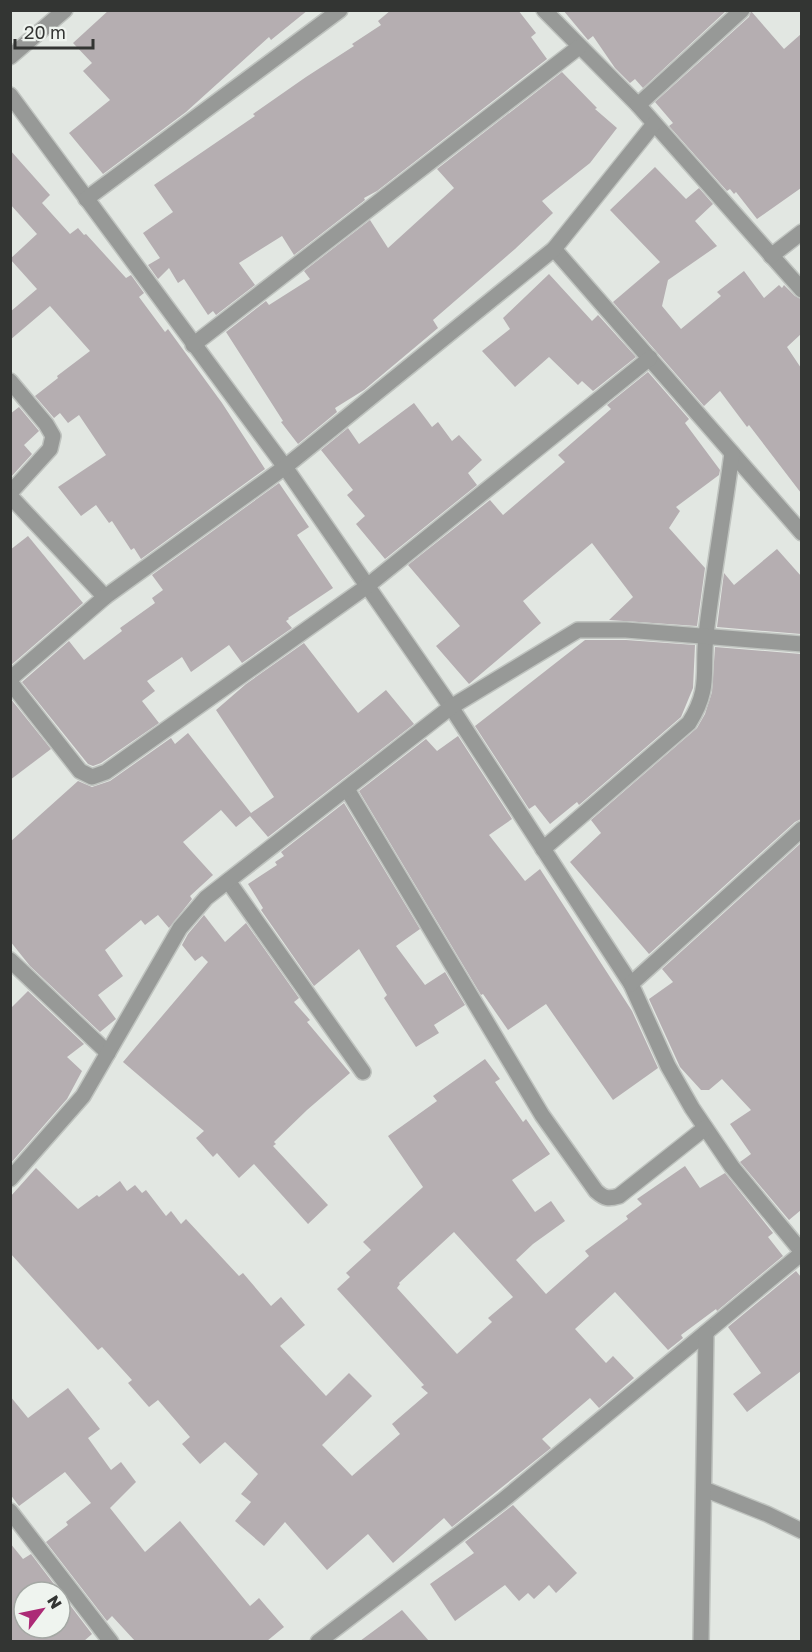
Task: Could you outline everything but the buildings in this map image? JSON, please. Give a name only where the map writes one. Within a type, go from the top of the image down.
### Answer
[{"type":"street","points":[[10,57],[65,10]]},
{"type":"street","points":[[86,199],[340,10]]},
{"type":"street","points":[[544,10],[638,105],[801,290]]},
{"type":"street","points":[[638,105],[742,10]]},
{"type":"street","points":[[193,345],[579,47]]},
{"type":"street","points":[[10,94],[285,467],[451,707],[631,984],[668,1066],[705,1128],[732,1167],[801,1253],[502,1501],[318,1641]]},
{"type":"street","points":[[650,358],[366,587],[106,771],[92,777],[80,771],[10,680],[105,597],[285,467],[554,249],[654,124]]},
{"type":"street","points":[[771,256],[801,232]]},
{"type":"street","points":[[554,249],[801,533]]},
{"type":"street","points":[[10,381],[46,424],[53,436],[50,449],[10,494],[105,597]]},
{"type":"street","points":[[543,849],[689,723],[699,708],[705,686],[706,637],[732,453]]},
{"type":"street","points":[[10,1179],[83,1096],[180,928],[206,898],[451,707],[578,630],[626,630],[801,644]]},
{"type":"street","points":[[347,789],[542,1115],[596,1191],[610,1199],[619,1196],[705,1128]]},
{"type":"street","points":[[631,984],[801,829]]},
{"type":"street","points":[[228,881],[363,1072]]},
{"type":"street","points":[[10,960],[108,1053]]},
{"type":"street","points":[[701,1641],[706,1334]]},
{"type":"street","points":[[704,1489],[767,1514],[801,1531]]},
{"type":"street","points":[[12,1515],[111,1641]]}]
